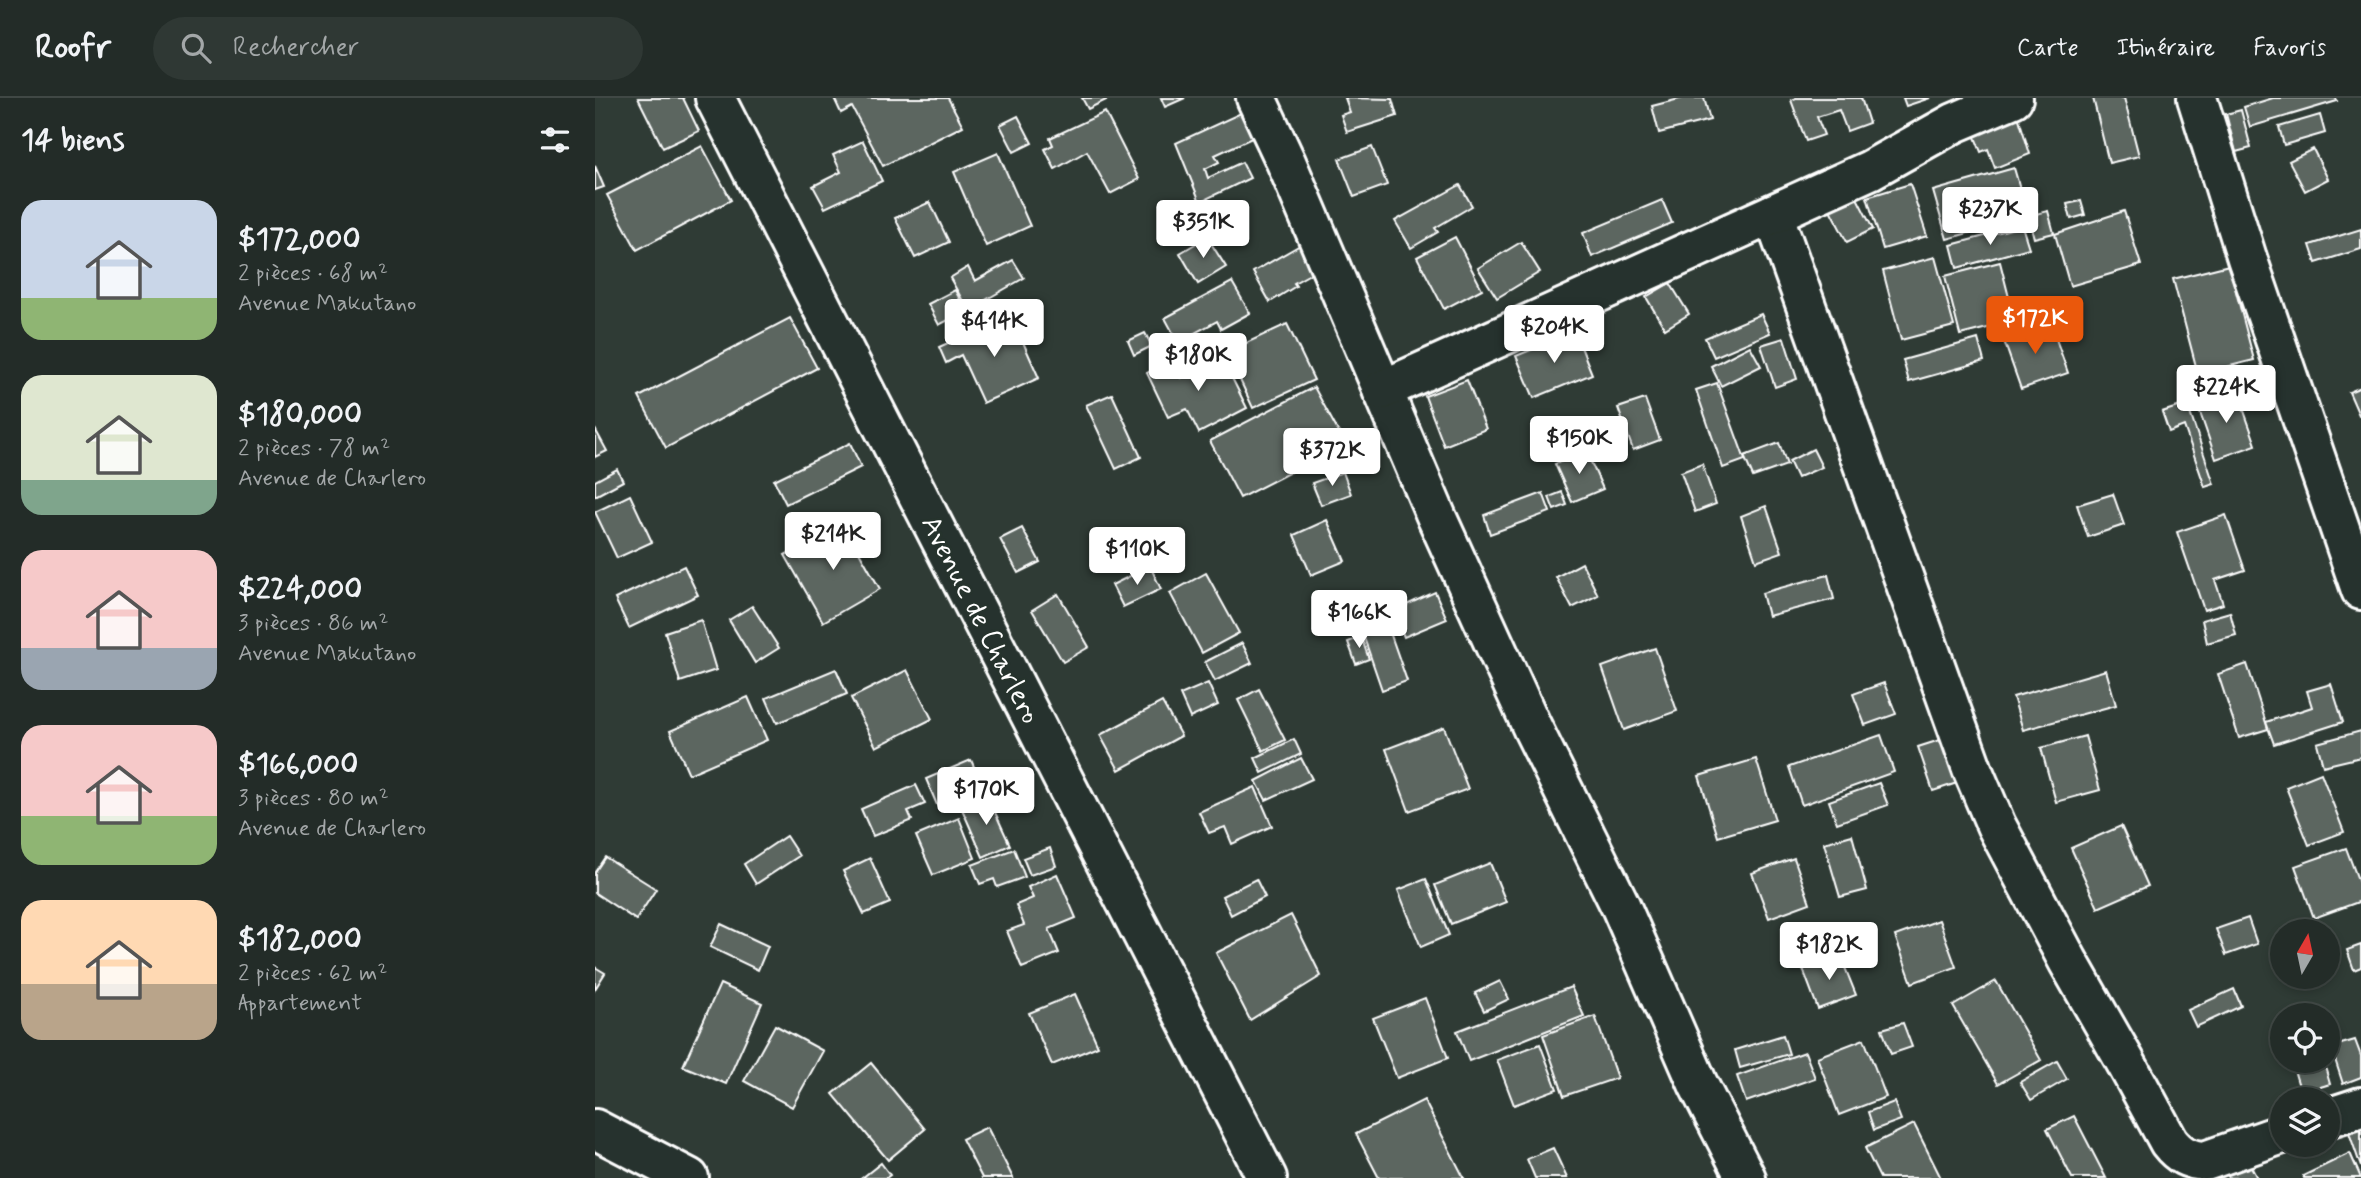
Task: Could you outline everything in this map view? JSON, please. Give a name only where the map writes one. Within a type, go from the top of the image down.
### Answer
[{"type":"street","name":"Avenue de Charlero","points":[[715,98],[1267,1178]]},
{"type":"street","points":[[1256,98],[1286,162],[1437,518],[1532,727],[1621,907],[1698,1084],[1746,1178]]},
{"type":"street","points":[[1382,390],[1773,215],[1870,170],[1954,123],[2013,98]]},
{"type":"street","points":[[2197,98],[2247,258],[2361,590]]},
{"type":"street","points":[[1773,215],[1973,771],[1996,825],[2068,961],[2169,1142],[2179,1153],[2193,1160],[2205,1161],[2270,1137]]},
{"type":"street","points":[[2340,1114],[2361,1107]]},
{"type":"street","points":[[595,1129],[689,1178]]},
{"type":"building","points":[[638,98],[683,98],[699,131],[663,148]]},
{"type":"building","points":[[834,98],[948,98],[963,126],[883,166],[852,107],[841,113]]},
{"type":"building","points":[[1082,98],[1110,98],[1088,109]]},
{"type":"building","points":[[1161,98],[1185,98],[1165,107]]},
{"type":"building","points":[[1345,98],[1392,99],[1397,116],[1347,132],[1341,115],[1350,112]]},
{"type":"building","points":[[1683,98],[1704,98],[1710,120],[1659,133],[1652,106]]},
{"type":"building","points":[[1861,98],[1869,123],[1847,131],[1839,110],[1817,117],[1824,135],[1806,141],[1791,100]]},
{"type":"building","points":[[1903,98],[1930,98],[1906,106]]},
{"type":"building","points":[[2093,98],[2124,98],[2139,156],[2109,163]]},
{"type":"building","points":[[2273,98],[2336,98],[2337,101],[2250,127],[2244,107]]},
{"type":"building","points":[[2015,106],[2030,154],[1995,168],[1988,149],[1981,152],[1969,122]]},
{"type":"building","points":[[2241,110],[2251,148],[2236,152],[2226,114]]},
{"type":"building","points":[[1105,112],[1139,179],[1110,194],[1087,151],[1055,169],[1045,149],[1053,145],[1050,138]]},
{"type":"building","points":[[1241,113],[1252,138],[1215,155],[1219,162],[1205,169],[1208,178],[1242,162],[1250,178],[1200,202],[1176,143]]},
{"type":"building","points":[[2320,115],[2325,133],[2284,145],[2279,127]]},
{"type":"building","points":[[1018,116],[1032,143],[1014,152],[1000,125]]},
{"type":"building","points":[[863,141],[882,181],[825,208],[813,186],[841,172],[833,155]]},
{"type":"building","points":[[702,146],[731,200],[637,250],[607,195]]},
{"type":"building","points":[[1372,147],[1387,185],[1354,197],[1339,159]]},
{"type":"building","points":[[2313,149],[2328,179],[2305,191],[2289,161]]},
{"type":"building","points":[[998,153],[1030,226],[986,246],[954,172]]},
{"type":"building","points":[[595,166],[604,187],[595,190]]},
{"type":"building","points":[[2014,168],[2028,216],[1947,239],[1933,191]]},
{"type":"building","points":[[1910,184],[1927,236],[1883,249],[1867,197]]},
{"type":"building","points":[[1460,185],[1472,206],[1435,228],[1438,232],[1411,248],[1395,221]]},
{"type":"building","points":[[1852,188],[1873,229],[1847,242],[1826,202]]},
{"type":"building","points":[[1662,200],[1672,223],[1592,257],[1583,233]]},
{"type":"building","points":[[2081,201],[2085,215],[2071,219],[2067,204]]},
{"type":"building","points":[[930,202],[949,242],[915,258],[895,218]]},
{"type":"building","points":[[2048,211],[2054,233],[2034,238],[2028,216]]},
{"type":"building","points":[[2124,211],[2141,265],[2070,286],[2055,234]]},
{"type":"building","points":[[2022,226],[2029,248],[1957,268],[1951,245]]},
{"type":"building","points":[[2361,229],[2361,249],[2316,263],[2310,245]]},
{"type":"building","points":[[1207,237],[1226,267],[1198,284],[1180,253]]},
{"type":"building","points":[[1455,237],[1482,289],[1444,309],[1417,257]]},
{"type":"building","points":[[1521,242],[1540,272],[1497,298],[1478,268]]},
{"type":"building","points":[[1302,244],[1317,270],[1294,283],[1296,286],[1270,302],[1253,272]]},
{"type":"building","points":[[1935,257],[1954,326],[1901,340],[1883,271]]},
{"type":"building","points":[[1013,260],[1024,278],[968,310],[950,278],[968,267],[975,281]]},
{"type":"building","points":[[2000,262],[2015,321],[1960,335],[1945,276]]},
{"type":"building","points":[[2229,265],[2254,360],[2198,374],[2173,279]]},
{"type":"building","points":[[1232,282],[1250,313],[1221,329],[1217,321],[1178,342],[1165,318]]},
{"type":"building","points":[[1670,283],[1689,314],[1665,329],[1646,297]]},
{"type":"building","points":[[955,290],[966,311],[939,325],[928,304]]},
{"type":"building","points":[[1761,314],[1770,333],[1714,357],[1705,338]]},
{"type":"building","points":[[1011,315],[1039,378],[983,403],[961,355],[946,363],[939,347]]},
{"type":"building","points":[[790,318],[817,368],[666,448],[639,397]]},
{"type":"building","points":[[2050,322],[2068,373],[2021,389],[2003,338]]},
{"type":"building","points":[[1287,324],[1314,380],[1253,408],[1227,352]]},
{"type":"building","points":[[1575,332],[1592,374],[1534,398],[1516,356]]},
{"type":"building","points":[[1145,333],[1152,346],[1134,355],[1128,341]]},
{"type":"building","points":[[1784,338],[1797,379],[1775,387],[1761,345]]},
{"type":"building","points":[[1978,339],[1984,361],[1909,382],[1903,360]]},
{"type":"building","points":[[1750,346],[1761,366],[1721,386],[1711,366]]},
{"type":"building","points":[[1222,358],[1247,408],[1199,433],[1187,409],[1168,417],[1147,373],[1173,360],[1181,378]]},
{"type":"building","points":[[1467,380],[1486,429],[1444,446],[1425,396]]},
{"type":"building","points":[[1717,383],[1745,460],[1723,468],[1696,390]]},
{"type":"building","points":[[1314,387],[1345,444],[1240,498],[1210,441]]},
{"type":"building","points":[[2361,387],[2361,414],[2359,415],[2349,392]]},
{"type":"building","points":[[2237,391],[2256,445],[2216,459],[2197,404]]},
{"type":"building","points":[[1112,394],[1141,457],[1116,469],[1086,405]]},
{"type":"building","points":[[1645,399],[1660,440],[1633,450],[1618,408]]},
{"type":"building","points":[[2187,404],[2214,484],[2205,487],[2184,426],[2169,432],[2162,412]]},
{"type":"building","points":[[595,429],[607,451],[595,457]]},
{"type":"building","points":[[850,443],[861,467],[786,504],[774,480]]},
{"type":"building","points":[[1779,443],[1787,465],[1753,477],[1744,456]]},
{"type":"building","points":[[1813,449],[1822,467],[1797,478],[1789,461]]},
{"type":"building","points":[[1586,451],[1603,489],[1572,502],[1555,464]]},
{"type":"building","points":[[1702,464],[1716,504],[1695,512],[1681,472]]},
{"type":"building","points":[[617,469],[623,481],[595,496],[595,481]]},
{"type":"building","points":[[1343,472],[1351,494],[1321,505],[1312,483]]},
{"type":"building","points":[[1562,492],[1567,505],[1554,510],[1549,497]]},
{"type":"building","points":[[1543,493],[1550,512],[1490,534],[1484,515]]},
{"type":"building","points":[[2113,494],[2124,525],[2088,537],[2077,505]]},
{"type":"building","points":[[630,495],[652,542],[617,558],[595,512]]},
{"type":"building","points":[[1766,506],[1782,552],[1756,561],[1741,516]]},
{"type":"building","points":[[2226,515],[2245,570],[2215,580],[2223,604],[2204,610],[2177,532]]},
{"type":"building","points":[[1327,520],[1345,561],[1311,575],[1294,535]]},
{"type":"building","points":[[843,523],[880,589],[823,622],[785,555]]},
{"type":"building","points":[[1022,528],[1040,562],[1018,573],[1000,539]]},
{"type":"building","points":[[1582,563],[1598,595],[1572,608],[1556,577]]},
{"type":"building","points":[[684,566],[698,595],[629,628],[615,599]]},
{"type":"building","points":[[1150,566],[1161,589],[1123,607],[1112,585]]},
{"type":"building","points":[[1206,573],[1239,633],[1202,653],[1170,593]]},
{"type":"building","points":[[1828,575],[1834,599],[1768,616],[1762,593]]},
{"type":"building","points":[[1435,592],[1447,619],[1404,637],[1393,611]]},
{"type":"building","points":[[1058,594],[1089,647],[1063,662],[1032,610]]},
{"type":"building","points":[[752,606],[779,648],[755,663],[729,620]]},
{"type":"building","points":[[2230,612],[2236,635],[2207,643],[2202,620]]},
{"type":"building","points":[[1385,618],[1407,681],[1382,690],[1360,626]]},
{"type":"building","points":[[701,620],[716,670],[680,682],[665,632]]},
{"type":"building","points":[[1361,637],[1369,659],[1356,664],[1348,642]]},
{"type":"building","points":[[1242,643],[1252,663],[1215,681],[1205,662]]},
{"type":"building","points":[[1655,648],[1677,711],[1624,730],[1602,667]]},
{"type":"building","points":[[2247,664],[2268,729],[2239,738],[2218,674]]},
{"type":"building","points":[[836,669],[847,694],[777,723],[766,698]]},
{"type":"building","points":[[907,670],[932,719],[876,747],[851,698]]},
{"type":"building","points":[[2106,670],[2116,705],[2023,730],[2013,697]]},
{"type":"building","points":[[1208,683],[1218,705],[1190,718],[1180,695]]},
{"type":"building","points":[[1884,683],[1896,714],[1865,725],[1853,694]]},
{"type":"building","points":[[2331,684],[2343,722],[2274,744],[2266,722],[2312,707],[2307,691]]},
{"type":"building","points":[[1259,689],[1285,740],[1263,751],[1238,700]]},
{"type":"building","points":[[748,697],[767,740],[689,774],[670,731]]},
{"type":"building","points":[[1162,702],[1181,736],[1119,770],[1100,735]]},
{"type":"building","points":[[1444,727],[1468,789],[1409,811],[1386,749]]},
{"type":"building","points":[[2361,731],[2361,757],[2323,766],[2317,743]]},
{"type":"building","points":[[1881,735],[1894,772],[1802,805],[1789,767]]},
{"type":"building","points":[[2085,736],[2100,790],[2056,802],[2041,748]]},
{"type":"building","points":[[1946,738],[1960,782],[1933,791],[1918,747]]},
{"type":"building","points":[[1294,739],[1301,754],[1262,773],[1255,758]]},
{"type":"building","points":[[1301,758],[1312,779],[1266,800],[1256,781]]},
{"type":"building","points":[[1756,759],[1775,820],[1718,837],[1699,776]]},
{"type":"building","points":[[971,760],[982,785],[937,805],[926,779]]},
{"type":"building","points":[[2321,773],[2344,832],[2309,845],[2286,787]]},
{"type":"building","points":[[1879,783],[1888,805],[1837,823],[1829,801]]},
{"type":"building","points":[[916,785],[925,804],[908,811],[912,820],[873,836],[861,809]]},
{"type":"building","points":[[1255,787],[1272,826],[1232,844],[1225,827],[1209,833],[1199,812]]},
{"type":"building","points":[[988,797],[1010,845],[983,857],[962,809]]},
{"type":"building","points":[[959,818],[975,858],[933,875],[916,836]]},
{"type":"building","points":[[2121,826],[2148,886],[2098,908],[2071,848]]},
{"type":"building","points":[[1852,835],[1867,890],[1840,897],[1824,843]]},
{"type":"building","points":[[786,836],[799,856],[756,884],[744,864]]},
{"type":"building","points":[[1050,848],[1056,866],[1030,875],[1023,858]]},
{"type":"building","points":[[2346,848],[2361,888],[2361,901],[2314,918],[2295,866]]},
{"type":"building","points":[[1014,849],[1025,877],[997,887],[994,879],[980,884],[972,865]]},
{"type":"building","points":[[605,857],[656,889],[636,920],[595,893],[595,872]]},
{"type":"building","points":[[870,858],[890,903],[864,914],[843,871]]},
{"type":"building","points":[[1794,858],[1810,903],[1769,918],[1752,873]]},
{"type":"building","points":[[1490,863],[1506,902],[1451,924],[1435,885]]},
{"type":"building","points":[[1057,874],[1076,918],[1049,929],[1059,953],[1022,968],[1007,931],[1024,925],[1016,905],[1033,898],[1028,887]]},
{"type":"building","points":[[1256,879],[1265,897],[1231,915],[1222,896]]},
{"type":"building","points":[[1426,879],[1449,935],[1421,947],[1398,890]]},
{"type":"building","points":[[1291,915],[1321,976],[1250,1020],[1216,953]]},
{"type":"building","points":[[2248,918],[2257,944],[2226,955],[2216,929]]},
{"type":"building","points":[[1939,920],[1956,967],[1912,983],[1895,936]]},
{"type":"building","points":[[721,924],[768,946],[758,970],[710,947]]},
{"type":"building","points":[[2361,945],[2361,967],[2354,970],[2347,950]]},
{"type":"building","points":[[1840,955],[1856,995],[1818,1009],[1803,969]]},
{"type":"building","points":[[595,967],[605,973],[595,989]]},
{"type":"building","points":[[1500,981],[1509,999],[1484,1011],[1475,993]]},
{"type":"building","points":[[1996,981],[2041,1060],[1998,1084],[1953,1006]]},
{"type":"building","points":[[720,984],[762,1003],[726,1084],[683,1066]]},
{"type":"building","points":[[1571,987],[1584,1016],[1469,1061],[1457,1031]]},
{"type":"building","points":[[2234,989],[2241,1006],[2196,1027],[2188,1010]]},
{"type":"building","points":[[1075,994],[1098,1046],[1052,1065],[1029,1013]]},
{"type":"building","points":[[1425,998],[1448,1058],[1397,1078],[1373,1018]]},
{"type":"building","points":[[1595,1016],[1617,1078],[1564,1096],[1543,1035]]},
{"type":"building","points":[[1903,1023],[1912,1047],[1891,1054],[1882,1029]]},
{"type":"building","points":[[775,1025],[823,1051],[792,1107],[744,1081]]},
{"type":"building","points":[[1783,1035],[1789,1054],[1740,1068],[1735,1050]]},
{"type":"building","points":[[1864,1039],[1886,1097],[1839,1115],[1817,1057]]},
{"type":"building","points":[[2355,1040],[2361,1056],[2361,1077],[2343,1084],[2339,1073],[2340,1044]]},
{"type":"building","points":[[1540,1044],[1557,1089],[1514,1105],[1497,1060]]},
{"type":"building","points":[[1805,1052],[1815,1078],[1746,1102],[1737,1076]]},
{"type":"building","points":[[2057,1061],[2067,1079],[2031,1100],[2020,1082]]},
{"type":"building","points":[[871,1063],[925,1129],[888,1160],[833,1094]]},
{"type":"building","points":[[2295,1073],[2327,1073],[2330,1084],[2320,1087],[2299,1087]]},
{"type":"building","points":[[1424,1100],[1464,1178],[1379,1178],[1356,1134]]},
{"type":"building","points":[[1894,1102],[1901,1120],[1874,1130],[1868,1112]]},
{"type":"building","points":[[2074,1116],[2106,1178],[2072,1178],[2047,1129]]},
{"type":"building","points":[[2361,1116],[2361,1167],[2345,1121]]},
{"type":"building","points":[[1914,1124],[1941,1178],[1880,1178],[1865,1148]]},
{"type":"building","points":[[987,1127],[1013,1178],[982,1178],[962,1139]]},
{"type":"building","points":[[1553,1148],[1567,1178],[1535,1178],[1527,1159]]},
{"type":"building","points":[[2244,1153],[2257,1178],[2229,1178],[2222,1164]]},
{"type":"building","points":[[2350,1153],[2361,1178],[2304,1178],[2303,1176]]},
{"type":"building","points":[[881,1163],[890,1175],[886,1178],[862,1178]]}]
